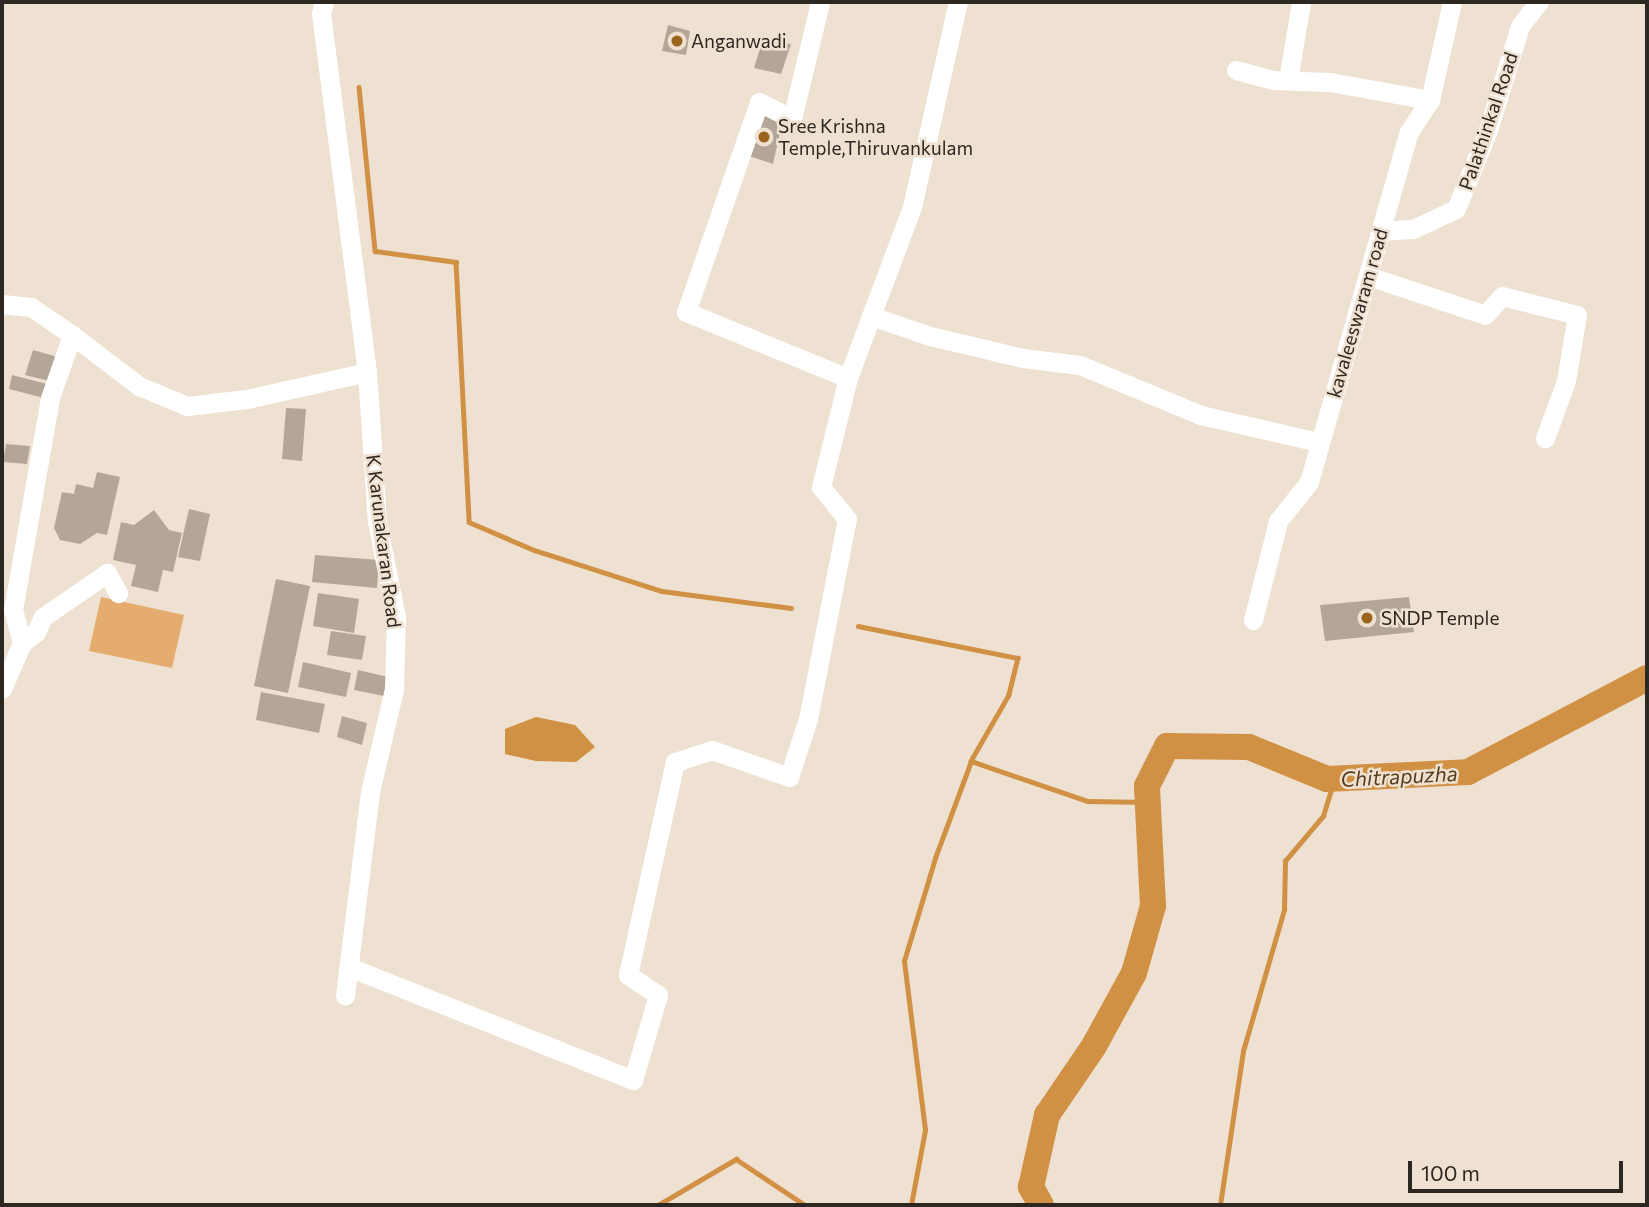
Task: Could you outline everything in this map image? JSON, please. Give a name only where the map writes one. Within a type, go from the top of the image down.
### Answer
[{"type":"street","name":"K Karunakaran Road","points":[[324,2],[321,13],[367,372],[377,523],[396,629],[394,689],[370,792],[345,995]]},
{"type":"street","points":[[820,2],[792,119],[759,102],[686,312],[848,378]]},
{"type":"street","points":[[349,967],[633,1080],[658,995],[628,975],[675,762],[712,750],[789,777],[808,719],[847,519],[821,487],[848,378],[912,208],[958,2]]},
{"type":"street","points":[[1288,80],[1301,2]]},
{"type":"street","name":"kavaleeswaram road","points":[[1253,620],[1278,521],[1309,482],[1318,442],[1409,132],[1430,100],[1452,2]]},
{"type":"street","name":"Palathinkal Road","points":[[1381,231],[1413,229],[1456,209],[1489,130],[1520,26],[1539,2]]},
{"type":"street","points":[[1236,70],[1288,80],[1330,82],[1430,100]]},
{"type":"street","points":[[1368,276],[1485,315],[1502,296],[1577,315],[1566,381],[1545,438]]},
{"type":"street","points":[[2,304],[31,307],[139,386],[187,406],[247,399],[367,372]]},
{"type":"street","points":[[871,316],[930,336],[1023,358],[1080,365],[1201,415],[1318,442]]},
{"type":"street","points":[[22,643],[13,610],[50,398],[72,335]]},
{"type":"street","points":[[2,689],[22,643],[36,632],[43,617],[107,573],[118,593]]},
{"type":"shaded area","points":[[101,597],[184,615],[172,668],[89,651]]},
{"type":"shaded area","points":[[536,717],[575,725],[595,747],[576,762],[536,761],[505,754],[505,729]]},
{"type":"building","name":"Anganwadi","points":[[668,25],[690,31],[686,55],[662,51]]},
{"type":"building","points":[[763,39],[791,44],[781,74],[754,68]]},
{"type":"building","name":"Sree Krishna Temple,Thiruvankulam","points":[[760,107],[783,119],[773,164],[743,154]]},
{"type":"building","points":[[33,350],[58,357],[49,381],[25,375]]},
{"type":"building","points":[[12,375],[47,384],[44,398],[9,389]]},
{"type":"building","points":[[286,408],[306,409],[302,461],[282,459]]},
{"type":"building","points":[[6,444],[30,446],[27,464],[3,462]]},
{"type":"building","points":[[97,472],[120,477],[107,535],[97,533],[80,544],[60,540],[54,528],[62,492],[74,494],[76,484],[93,488]]},
{"type":"building","points":[[189,509],[210,514],[200,561],[178,557]]},
{"type":"building","points":[[154,510],[169,530],[182,533],[173,572],[163,570],[158,592],[131,586],[136,565],[113,560],[121,522],[134,525]]},
{"type":"building","points":[[315,555],[379,560],[377,588],[312,582]]},
{"type":"building","points":[[276,579],[310,586],[288,693],[254,686]]},
{"type":"building","points":[[318,593],[359,599],[354,633],[313,626]]},
{"type":"building","name":"SNDP Temple","points":[[1409,597],[1414,632],[1325,641],[1320,605]]},
{"type":"building","points":[[331,631],[366,636],[362,660],[327,655]]},
{"type":"building","points":[[303,662],[351,673],[346,697],[298,687]]},
{"type":"building","points":[[358,670],[388,677],[384,696],[354,690]]},
{"type":"building","points":[[261,692],[325,704],[319,733],[256,720]]},
{"type":"building","points":[[342,716],[367,723],[362,745],[337,737]]},
{"type":"waterway","points":[[359,87],[375,251],[456,262],[469,522],[534,550],[662,591],[791,608]]},
{"type":"waterway","points":[[858,626],[1018,658],[1009,695],[971,761]]},
{"type":"waterway","name":"Chitrapuzha","points":[[1041,1205],[1031,1187],[1047,1115],[1094,1046],[1134,973],[1153,906],[1147,786],[1167,746],[1249,747],[1327,779],[1468,772],[1647,678]]},
{"type":"waterway","points":[[911,1205],[925,1130],[904,961],[935,858],[971,761],[1088,801],[1148,802]]},
{"type":"waterway","points":[[1220,1205],[1243,1051],[1284,910],[1285,861],[1323,816],[1334,779]]},
{"type":"waterway","points":[[658,1205],[736,1159],[805,1205]]},
{"type":"place","name":"Anganwadi","points":[[677,41]]},
{"type":"place","name":"Sree Krishna Temple,Thiruvankulam","points":[[764,137]]},
{"type":"place","name":"SNDP Temple","points":[[1367,618]]}]
